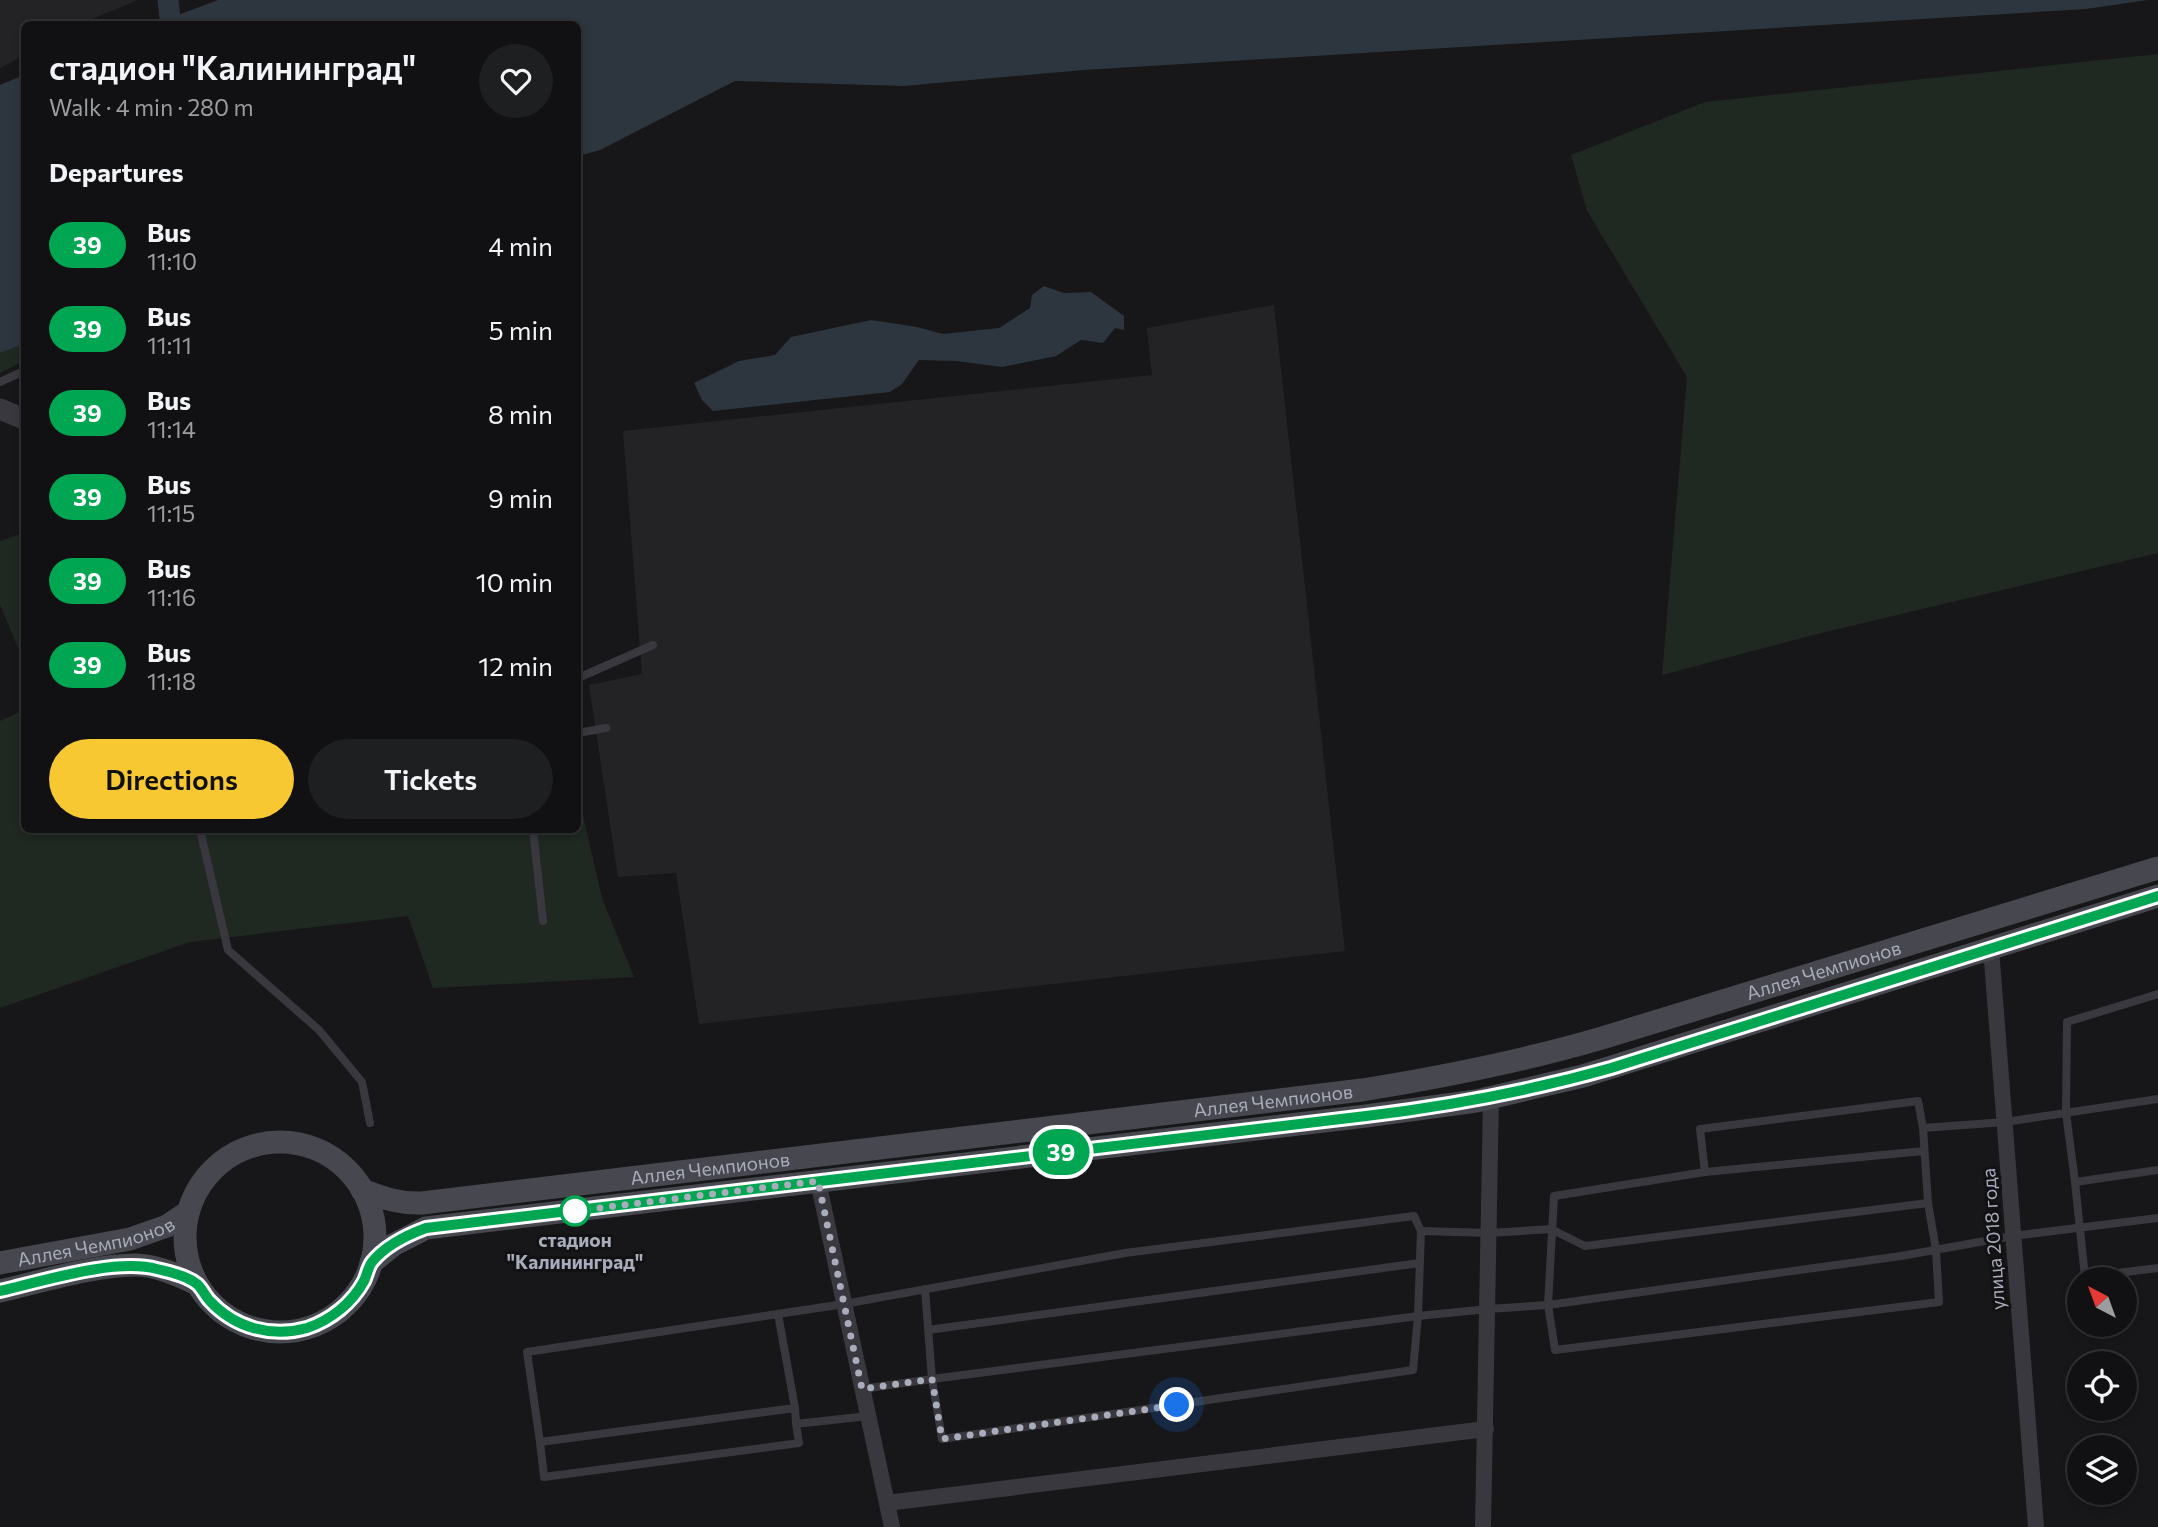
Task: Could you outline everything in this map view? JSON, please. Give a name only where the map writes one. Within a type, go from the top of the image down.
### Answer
[{"type":"main road","name":"Аллея Чемпионов","points":[[362,1190],[387,1200],[407,1204],[1362,1090],[1440,1077],[1509,1063],[1602,1038],[2158,868]]},
{"type":"main road","name":"Аллея Чемпионов","points":[[371,1262],[393,1245],[426,1228],[1366,1116],[1491,1098],[1602,1070],[2158,896]]},
{"type":"main road","name":"Аллея Чемпионов","points":[[268,1143],[305,1146],[323,1153],[345,1169],[362,1190],[370,1207],[374,1226],[371,1262],[365,1280],[355,1296],[342,1309],[318,1324],[291,1331],[254,1329],[221,1312],[197,1284],[186,1249],[188,1212],[205,1179],[218,1165],[242,1151],[268,1143]]},
{"type":"main road","name":"Аллея Чемпионов","points":[[0,1263],[130,1240],[167,1226],[188,1212]]},
{"type":"main road","name":"Аллея Чемпионов","points":[[0,1291],[85,1272],[136,1265],[155,1268],[197,1284]]},
{"type":"street","points":[[0,410],[21,418]]},
{"type":"street","name":"улица 2018 года","points":[[1991,948],[2036,1527]]},
{"type":"street","points":[[1483,1527],[1491,1098]]},
{"type":"street","points":[[818,1181],[892,1527]]},
{"type":"street","points":[[887,1503],[1486,1429]]},
{"type":"lane","points":[[0,382],[21,372]]},
{"type":"lane","points":[[581,677],[653,645]]},
{"type":"lane","points":[[581,733],[606,729]]},
{"type":"lane","points":[[201,833],[228,950],[319,1030],[362,1082],[370,1123]]},
{"type":"lane","points":[[533,833],[543,922]]},
{"type":"lane","points":[[2158,994],[2067,1022],[2066,1113],[2085,1277],[2158,1268]]},
{"type":"lane","points":[[1923,1128],[2004,1122],[2158,1100]]},
{"type":"lane","points":[[1705,1172],[1700,1129],[1918,1101],[1923,1128],[1928,1203],[1936,1250],[1939,1302],[1555,1350],[1548,1306],[1554,1196],[1705,1172],[1924,1151]]},
{"type":"lane","points":[[2075,1182],[2158,1170]]},
{"type":"lane","points":[[1421,1231],[1490,1233],[1551,1229],[1585,1246],[1928,1203]]},
{"type":"lane","points":[[778,1314],[799,1443],[544,1477],[527,1352],[844,1304],[925,1289],[1125,1254],[1414,1216],[1421,1231],[1413,1370],[942,1439],[932,1379],[925,1289]]},
{"type":"lane","points":[[862,1389],[1418,1316],[1548,1306],[1936,1250],[2013,1236],[2158,1219]]},
{"type":"lane","points":[[928,1329],[1420,1263]]},
{"type":"lane","points":[[540,1442],[795,1408]]},
{"type":"lane","points":[[796,1424],[868,1416]]},
{"type":"shaded area","points":[[0,0],[138,0],[87,21],[21,21],[21,57],[0,68]]},
{"type":"shaded area","points":[[218,0],[2148,0],[2086,9],[1084,70],[904,86],[735,81],[600,150],[581,155],[581,21],[162,21]]},
{"type":"shaded area","points":[[2158,54],[2158,553],[1817,634],[1662,675],[1687,377],[1587,211],[1571,155],[1705,102]]},
{"type":"shaded area","points":[[21,76],[21,345],[0,353],[0,85]]},
{"type":"shaded area","points":[[1044,286],[1064,293],[1091,292],[1124,316],[1124,330],[1115,328],[1103,343],[1081,340],[1056,356],[1002,367],[956,361],[919,360],[902,384],[890,392],[713,411],[702,400],[694,383],[739,361],[775,355],[791,337],[871,320],[943,334],[999,328],[1030,308],[1032,295]]},
{"type":"shaded area","points":[[1274,305],[1345,951],[699,1024],[676,873],[618,877],[589,685],[642,674],[623,431],[1152,375],[1147,328]]},
{"type":"shaded area","points":[[21,345],[21,362],[0,373],[0,353]]},
{"type":"shaded area","points":[[21,534],[21,655],[0,605],[0,541]]},
{"type":"shaded area","points":[[21,711],[21,833],[581,833],[581,807],[602,898],[634,977],[433,988],[408,916],[190,942],[0,1008],[0,721]]},
{"type":"waterway","points":[[168,0],[170,18]]},
{"type":"bus line","name":"39","points":[[0,1291],[85,1272],[136,1265],[155,1268],[197,1284],[221,1312],[237,1322],[254,1329],[291,1331],[326,1320],[342,1309],[355,1296],[365,1280],[371,1262],[409,1235],[426,1228],[1476,1101],[1611,1068],[2158,896]]},
{"type":"place","name":"стадион \"Калининград\"","points":[[575,1211]]},
{"type":"route","points":[[575,1211],[818,1181],[862,1389],[932,1379],[942,1439],[1177,1405]]}]
